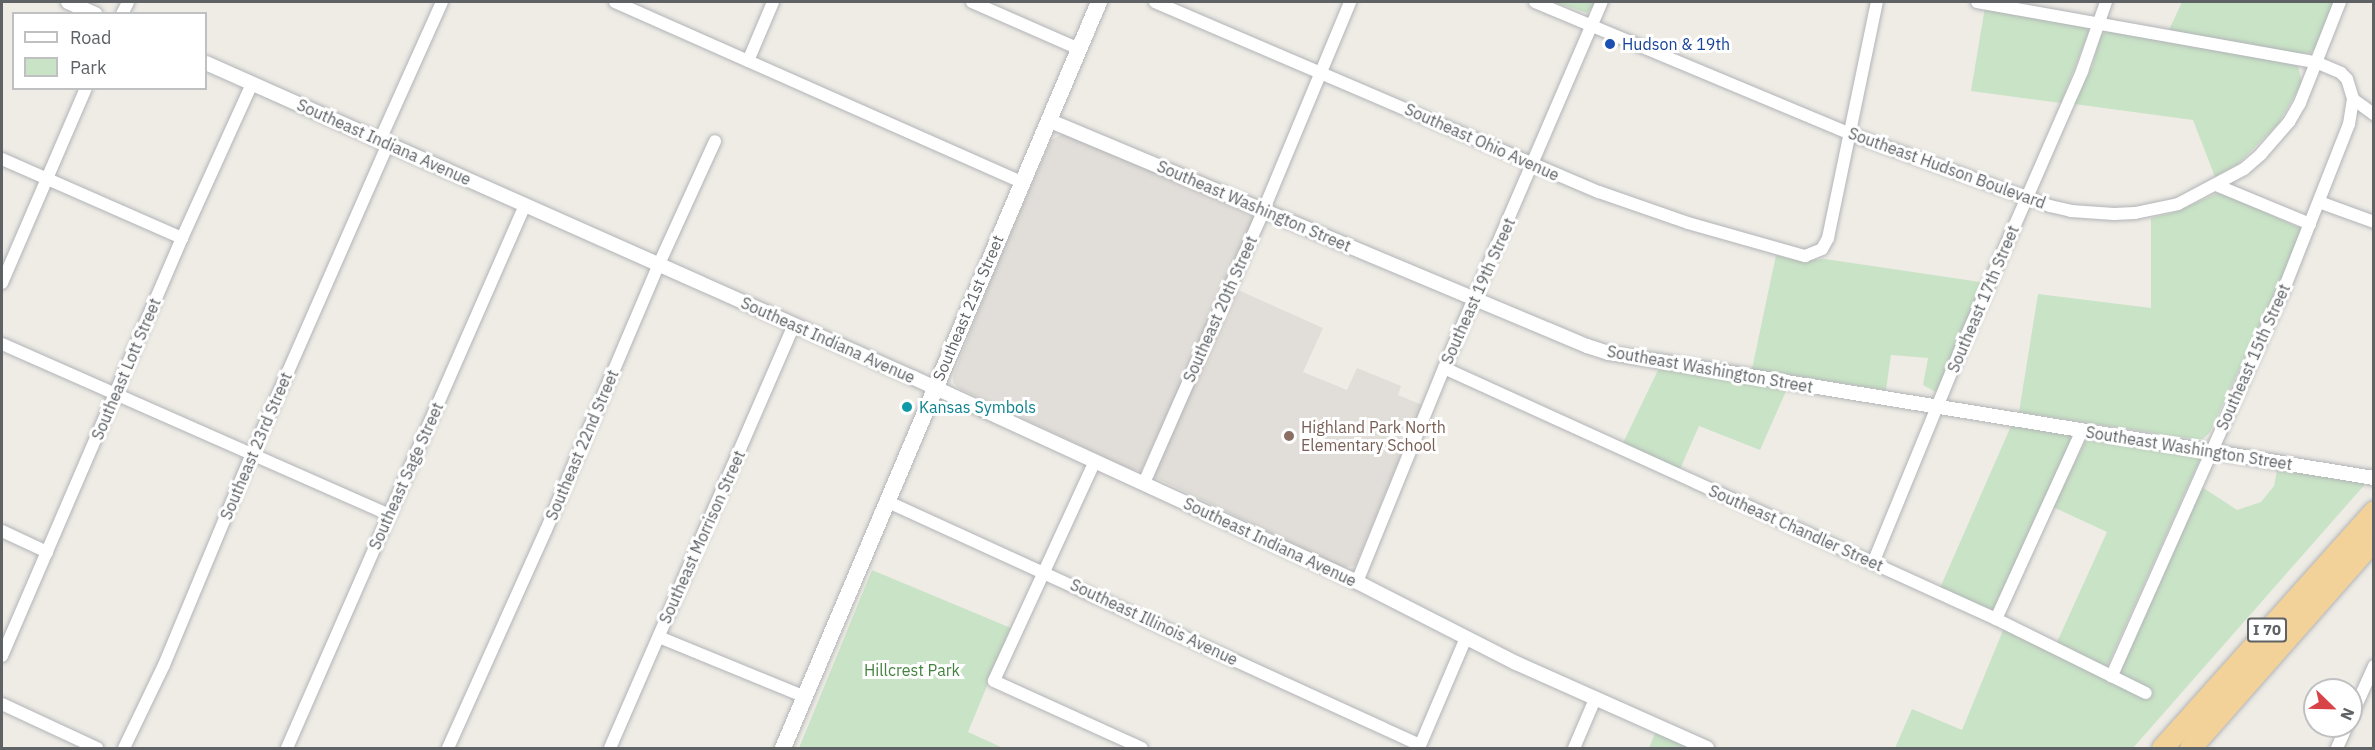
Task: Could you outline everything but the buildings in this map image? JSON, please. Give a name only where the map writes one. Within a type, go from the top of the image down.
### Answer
[{"type":"highway","name":"I 70","points":[[2162,748],[2373,511]]},
{"type":"highway","name":"I 70","points":[[2190,748],[2373,539]]},
{"type":"highway","points":[[2346,572],[2373,551]]},
{"type":"main road","name":"Southeast 21st Street","points":[[783,748],[1099,2]]},
{"type":"street","points":[[68,2],[90,12]]},
{"type":"street","name":"Southeast 23rd Street","points":[[124,748],[164,665],[442,2]]},
{"type":"street","points":[[615,2],[1022,182]]},
{"type":"street","points":[[748,61],[773,2]]},
{"type":"street","points":[[972,2],[1079,49]]},
{"type":"street","name":"Southeast Ohio Avenue","points":[[1155,2],[1599,192],[1688,223],[1805,255],[1818,253],[1828,238],[1850,134]]},
{"type":"street","name":"Southeast 20th Street","points":[[1144,483],[1264,209],[1350,2]]},
{"type":"street","name":"Southeast Hudson Boulevard","points":[[1535,2],[1850,134],[2071,211],[2114,214],[2157,210],[2178,204],[2244,169],[2275,139],[2300,103],[2318,63]]},
{"type":"street","name":"Southeast 19th Street","points":[[1357,582],[1444,368],[1476,299],[1602,2]]},
{"type":"street","points":[[1850,134],[1877,2]]},
{"type":"street","points":[[1977,2],[2318,63],[2341,73],[2347,79],[2353,99],[2373,114]]},
{"type":"street","name":"Southeast 17th Street","points":[[1873,563],[1937,406],[2082,71],[2106,2]]},
{"type":"street","points":[[2318,63],[2340,2]]},
{"type":"street","name":"Southeast Indiana Avenue","points":[[207,63],[934,387],[1357,582],[1466,638],[1595,699],[1707,748]]},
{"type":"street","name":"Southeast Lott Street","points":[[2,656],[182,238],[252,84]]},
{"type":"street","points":[[2,283],[85,90]]},
{"type":"street","name":"Southeast 15th Street","points":[[2112,676],[2284,289],[2349,124],[2353,99]]},
{"type":"street","name":"Southeast Washington Street","points":[[1048,120],[1587,346],[1609,352],[2373,478]]},
{"type":"street","name":"Southeast 22nd Street","points":[[448,748],[546,530],[659,264],[715,141]]},
{"type":"street","points":[[2,159],[182,238]]},
{"type":"street","points":[[2216,185],[2310,224]]},
{"type":"street","points":[[2319,202],[2373,222]]},
{"type":"street","name":"Southeast Sage Street","points":[[287,748],[525,205]]},
{"type":"street","name":"Southeast Morrison Street","points":[[610,748],[795,325]]},
{"type":"street","points":[[2,345],[389,515]]},
{"type":"street","name":"Southeast Chandler Street","points":[[1444,368],[1996,619],[2146,693]]},
{"type":"street","points":[[1996,619],[2082,430]]},
{"type":"street","points":[[1095,461],[994,681],[1142,748]]},
{"type":"street","name":"Southeast Illinois Avenue","points":[[886,501],[1419,747]]},
{"type":"street","points":[[2,531],[47,552]]},
{"type":"street","points":[[659,637],[805,697]]},
{"type":"street","points":[[1419,747],[1466,638]]},
{"type":"street","points":[[2363,689],[2373,666]]},
{"type":"street","points":[[1574,748],[1595,699]]},
{"type":"street","points":[[2,705],[98,748]]},
{"type":"shaded area","points":[[1064,133],[1254,213],[1253,225],[1141,471],[1130,469],[958,388],[953,382],[953,376],[996,267],[1051,140]]},
{"type":"shaded area","name":"Highland Park North Elementary School","points":[[1236,289],[1323,328],[1303,372],[1347,390],[1357,368],[1401,386],[1398,395],[1422,405],[1355,566],[1343,567],[1154,477],[1153,472]]},
{"type":"green space","points":[[1554,2],[1596,2],[1587,13]]},
{"type":"green space","points":[[2182,2],[2334,2],[2317,47],[2310,53],[2301,54],[2169,30]]},
{"type":"green space","points":[[1985,7],[2086,26],[2089,31],[2061,103],[1971,91]]},
{"type":"green space","points":[[2115,26],[2298,66],[2302,83],[2278,124],[2238,164],[2215,177],[2193,120],[2074,104],[2092,67],[2100,36]]},
{"type":"green space","points":[[2220,192],[2300,228],[2301,236],[2210,432],[2203,439],[2193,439],[2019,412],[2038,294],[2151,308],[2151,218],[2176,212]]},
{"type":"green space","points":[[1776,255],[1800,261],[1825,259],[1987,283],[1936,392],[1923,385],[1928,358],[1891,355],[1886,390],[1752,369]]},
{"type":"green space","points":[[1659,368],[1787,389],[1760,450],[1699,426],[1680,469],[1623,443]]},
{"type":"green space","points":[[2011,426],[2068,434],[2072,438],[1994,609],[1987,610],[1940,588]]},
{"type":"green space","points":[[2091,439],[2197,454],[2200,459],[2107,667],[2057,642],[2107,532],[2053,507],[2085,442]]},
{"type":"green space","points":[[2277,470],[2367,482],[2133,748],[1895,748],[1912,709],[1962,730],[2004,628],[2115,684],[2202,487],[2237,510],[2261,502],[2274,486]]},
{"type":"green space","name":"Hillcrest Park","points":[[872,570],[1011,628],[968,732],[1003,748],[799,748]]},
{"type":"green space","points":[[1656,731],[1695,748],[1649,748]]},
{"type":"place","name":"Hudson & 19th","points":[[1610,44]]},
{"type":"place","name":"Kansas Symbols","points":[[907,407]]},
{"type":"place","name":"Highland Park North Elementary School","points":[[1289,436]]}]
